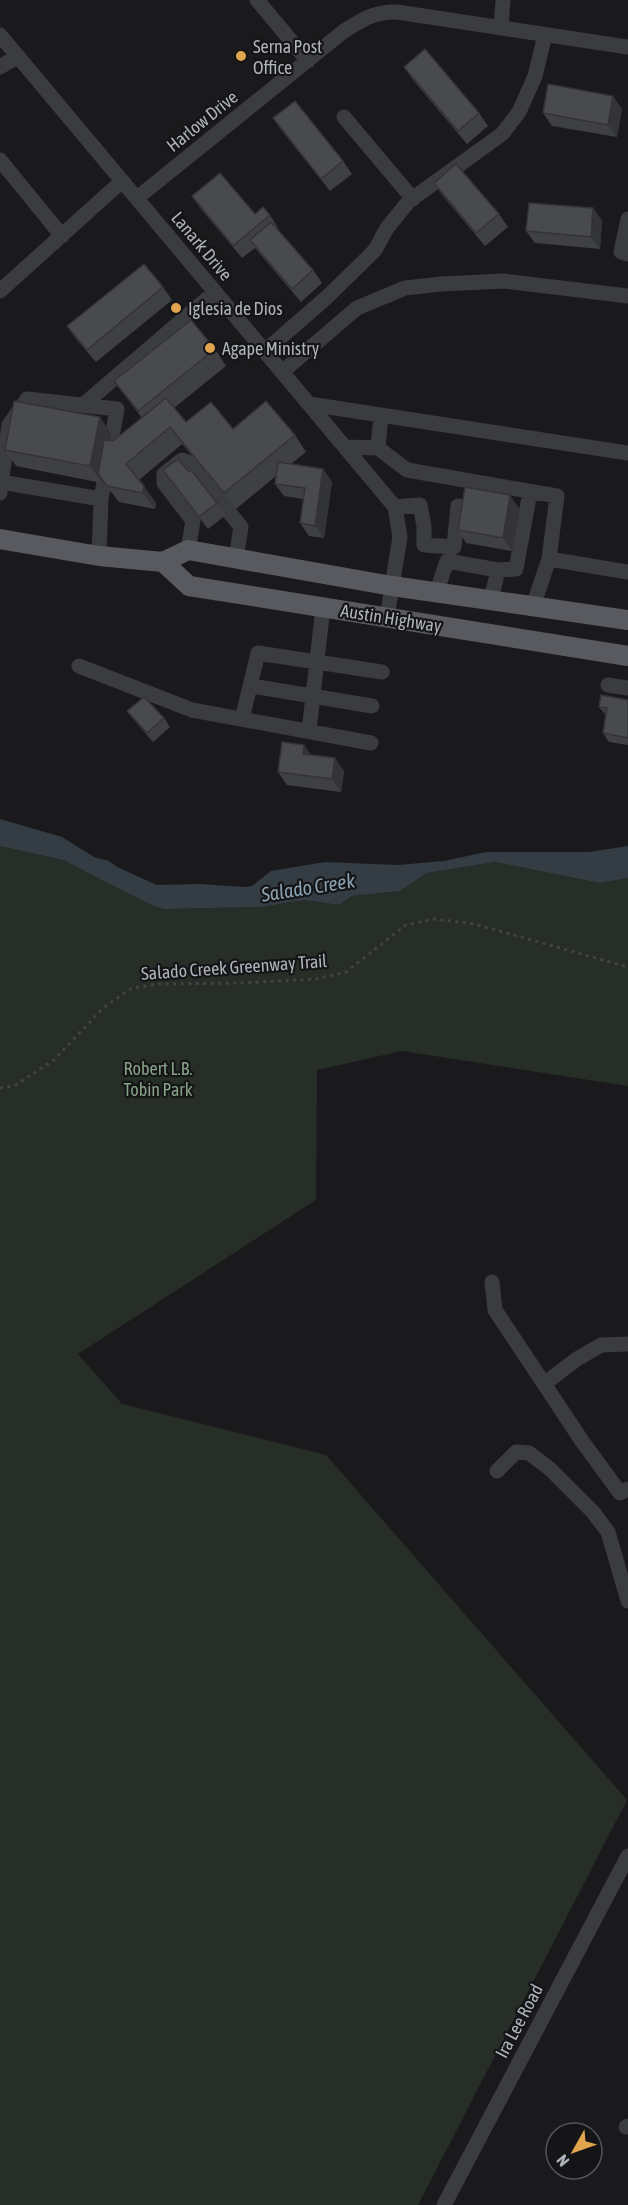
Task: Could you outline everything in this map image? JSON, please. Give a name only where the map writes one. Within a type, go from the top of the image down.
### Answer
[{"type":"main road","points":[[0,539],[99,556],[163,562],[188,550]]},
{"type":"main road","name":"Austin Highway","points":[[188,550],[392,586],[628,620]]},
{"type":"main road","name":"Austin Highway","points":[[163,562],[189,586],[628,656]]},
{"type":"street","points":[[257,0],[308,61]]},
{"type":"street","points":[[501,28],[503,0]]},
{"type":"street","name":"Harlow Drive","points":[[137,198],[344,31],[365,18],[384,12],[628,47]]},
{"type":"street","name":"Lanark Drive","points":[[0,35],[395,507]]},
{"type":"street","points":[[265,351],[326,298],[375,250],[387,228],[413,199],[502,134],[519,112],[535,76],[545,35]]},
{"type":"street","points":[[0,67],[18,56]]},
{"type":"street","points":[[344,117],[413,199]]},
{"type":"street","points":[[0,160],[62,236]]},
{"type":"street","points":[[0,291],[122,181]]},
{"type":"street","points":[[628,219],[621,252],[628,254]]},
{"type":"street","points":[[282,372],[357,308],[405,288],[504,281],[628,296]]},
{"type":"street","points":[[83,405],[215,292]]},
{"type":"street","points":[[99,556],[101,499],[117,409],[27,399],[9,425],[1,488],[101,499]]},
{"type":"street","points":[[309,404],[628,453]]},
{"type":"street","points":[[378,448],[381,415]]},
{"type":"street","points":[[345,447],[378,448],[407,470],[557,496],[549,559],[533,606]]},
{"type":"street","points":[[188,550],[193,521],[164,483],[164,474],[182,460],[190,463],[241,526],[236,558]]},
{"type":"street","points":[[437,591],[447,561],[498,570],[516,569],[530,492]]},
{"type":"street","points":[[387,617],[400,537],[395,507],[420,505],[424,526],[424,545],[454,547],[458,506]]},
{"type":"street","points":[[549,559],[628,572]]},
{"type":"street","points":[[491,600],[498,570]]},
{"type":"street","points":[[309,732],[322,607]]},
{"type":"street","points":[[242,719],[252,686],[258,653],[382,672]]},
{"type":"street","points":[[79,666],[192,710],[371,743]]},
{"type":"street","points":[[608,685],[628,688]]},
{"type":"street","points":[[252,686],[372,706]]},
{"type":"street","points":[[492,1282],[495,1310],[620,1493],[628,1489]]},
{"type":"street","points":[[544,1384],[577,1359],[601,1345],[628,1344]]},
{"type":"street","points":[[497,1471],[516,1452],[529,1453],[550,1469],[593,1512],[608,1532],[628,1601]]},
{"type":"street","name":"Ira Lee Road","points":[[444,2205],[628,1856]]},
{"type":"path","name":"Salado Creek Greenway Trail","points":[[0,1088],[14,1086],[54,1060],[103,1008],[132,988],[159,984],[316,979],[346,972],[406,925],[434,919],[474,924],[628,967]]},
{"type":"green space","name":"Robert L.B. Tobin Park","points":[[0,846],[63,860],[151,905],[164,909],[261,907],[305,900],[339,905],[352,896],[400,891],[427,873],[495,862],[600,883],[628,878],[628,1086],[402,1051],[317,1070],[316,1200],[78,1354],[122,1404],[326,1455],[627,1800],[418,2205],[0,2205]]},
{"type":"water","name":"Salado Creek","points":[[0,819],[62,837],[94,857],[109,861],[157,885],[199,884],[246,887],[252,886],[271,871],[325,862],[398,865],[444,861],[486,852],[589,852],[628,846],[628,878],[600,883],[495,862],[427,873],[400,891],[352,896],[339,905],[305,900],[261,907],[164,909],[151,905],[63,860],[0,846]]},
{"type":"building","points":[[425,49],[479,113],[458,131],[404,67]]},
{"type":"building","points":[[548,84],[613,96],[608,125],[543,113]]},
{"type":"building","points":[[295,101],[343,161],[321,179],[273,118]]},
{"type":"building","points":[[456,164],[499,214],[476,233],[434,183]]},
{"type":"building","points":[[220,173],[255,214],[263,207],[270,215],[233,246],[192,196]]},
{"type":"building","points":[[529,203],[593,208],[591,237],[526,231]]},
{"type":"building","points":[[271,222],[313,270],[292,289],[250,240]]},
{"type":"building","points":[[144,264],[163,287],[87,350],[67,326]]},
{"type":"building","points":[[191,320],[215,349],[138,411],[114,381]]},
{"type":"building","points":[[166,398],[186,422],[211,402],[233,429],[266,401],[295,435],[224,493],[170,427],[126,464],[144,486],[143,493],[107,486],[98,474],[104,440],[113,441]]},
{"type":"building","points":[[14,401],[100,417],[90,466],[5,450]]},
{"type":"building","points":[[178,459],[189,472],[191,470],[217,503],[199,517],[163,470]]},
{"type":"building","points":[[278,462],[323,469],[315,526],[300,523],[305,488],[275,484]]},
{"type":"building","points":[[465,487],[510,495],[503,538],[458,530]]},
{"type":"building","points":[[601,695],[628,700],[628,738],[603,733],[607,708],[599,707]]},
{"type":"building","points":[[144,697],[164,718],[147,733],[127,711]]},
{"type":"building","points":[[282,742],[304,745],[303,754],[335,758],[332,779],[278,772]]},
{"type":"place","name":"Serna Post Office","points":[[241,56]]},
{"type":"place","name":"Iglesia de Dios","points":[[176,308]]},
{"type":"place","name":"Agape Ministry","points":[[210,348]]}]
